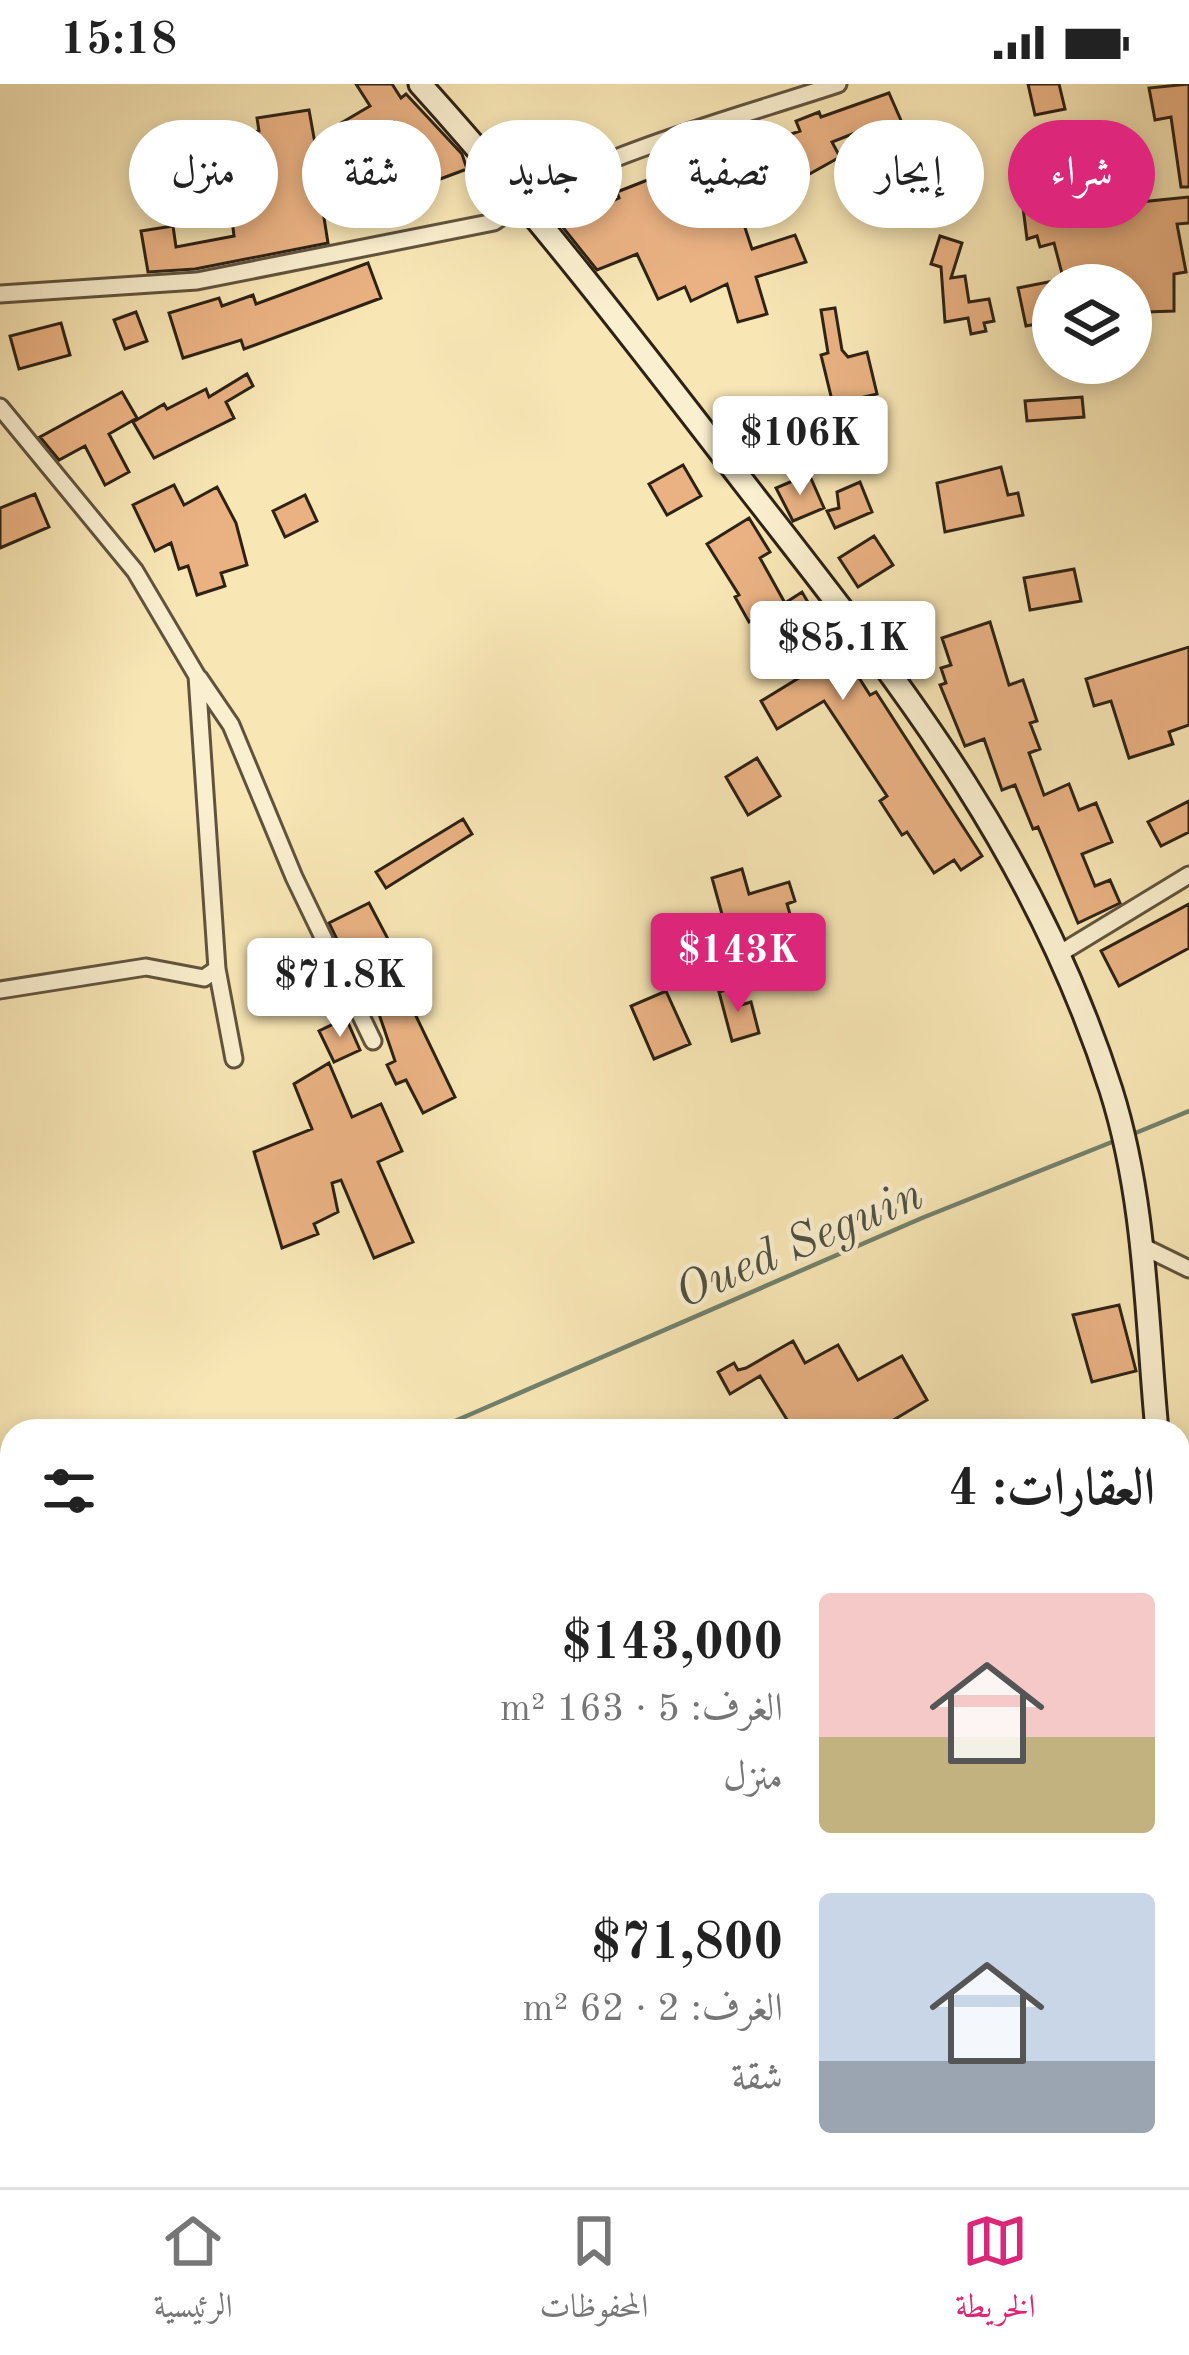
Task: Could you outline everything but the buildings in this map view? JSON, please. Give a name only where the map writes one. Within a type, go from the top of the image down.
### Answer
[{"type":"main road","points":[[420,84],[465,134]]},
{"type":"main road","points":[[547,228],[867,641],[964,775],[1022,872],[1059,953],[1111,1091],[1143,1223],[1156,1419]]},
{"type":"street","points":[[622,159],[838,84]]},
{"type":"street","points":[[0,294],[197,281],[465,228]]},
{"type":"street","points":[[0,407],[135,571],[231,725],[294,877],[373,1041]]},
{"type":"street","points":[[197,676],[217,969],[234,1059]]},
{"type":"street","points":[[1059,953],[1189,875]]},
{"type":"street","points":[[0,991],[129,969],[204,978],[217,969]]},
{"type":"street","points":[[1144,1247],[1179,1260],[1189,1269]]},
{"type":"waterway","name":"Oued Seguin","points":[[1133,1134],[1189,1111]]},
{"type":"waterway","name":"Oued Seguin","points":[[460,1419],[922,1218],[1117,1140]]}]
